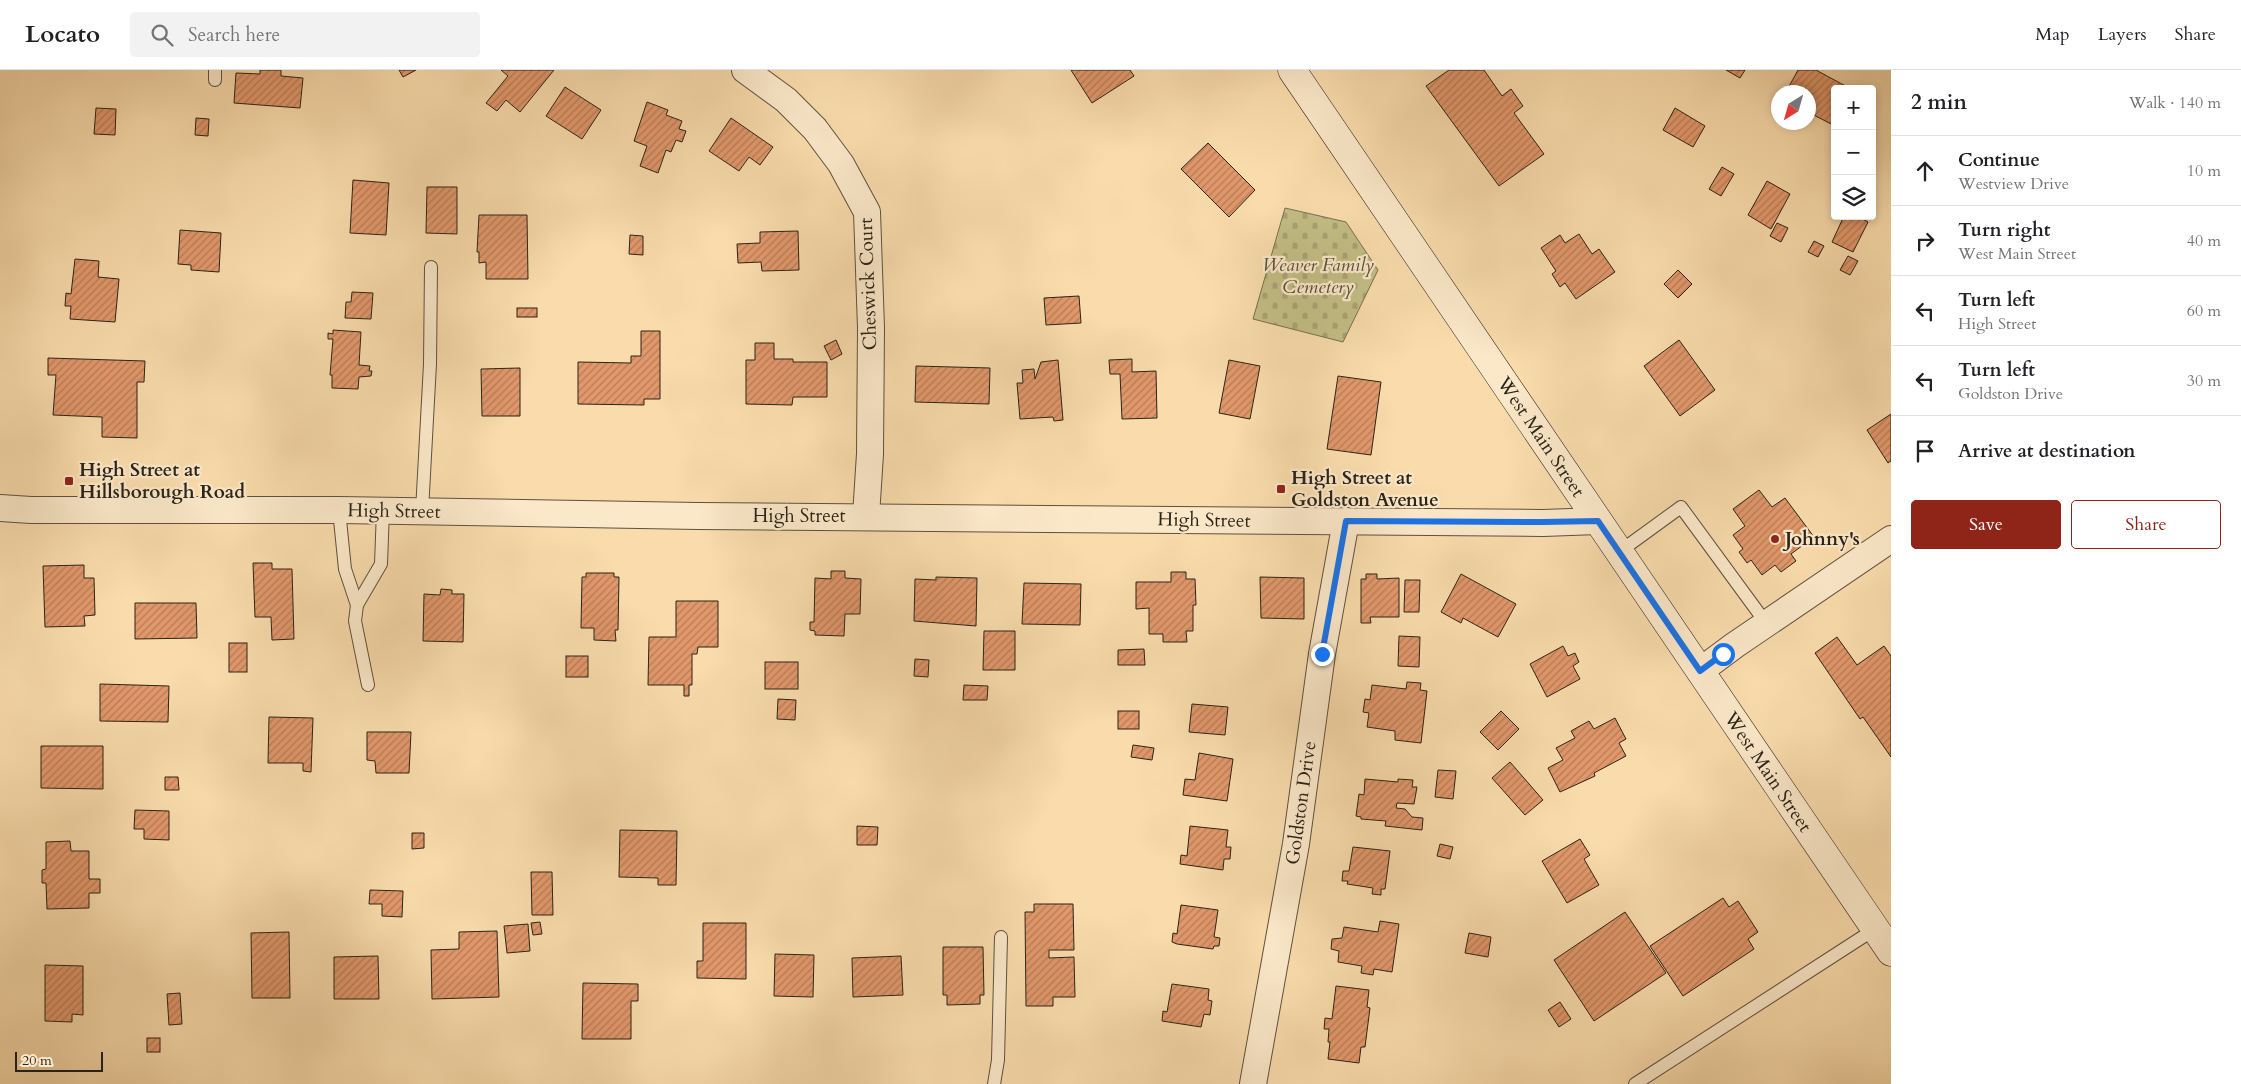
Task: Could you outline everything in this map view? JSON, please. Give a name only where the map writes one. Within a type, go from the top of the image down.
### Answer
[{"type":"main road","name":"West Main Street","points":[[1292,70],[1891,952]]},
{"type":"street","name":"Cheswick Court","points":[[745,70],[786,100],[815,130],[841,164],[866,212],[871,328],[870,454],[866,516]]},
{"type":"street","name":"High Street","points":[[0,508],[31,510],[383,510],[698,516],[1598,521]]},
{"type":"street","name":"Goldston Drive","points":[[1253,1084],[1296,844],[1322,654],[1346,521]]},
{"type":"street","points":[[1700,671],[1766,623],[1891,539]]},
{"type":"lane","points":[[422,511],[430,364],[431,267]]},
{"type":"lane","points":[[1619,552],[1681,507],[1766,623]]},
{"type":"lane","points":[[338,510],[345,568],[357,604]]},
{"type":"lane","points":[[368,685],[355,621],[357,604],[381,564],[383,510]]},
{"type":"lane","points":[[1635,1084],[1875,929]]},
{"type":"lane","points":[[994,1084],[998,1060],[1001,937]]},
{"type":"green space","name":"Weaver Family Cemetery","points":[[1285,208],[1346,222],[1378,270],[1343,342],[1253,319]]},
{"type":"building","points":[[260,70],[281,70],[281,76],[303,78],[300,108],[234,103],[236,73],[260,74]]},
{"type":"building","points":[[399,70],[416,70],[403,77]]},
{"type":"building","points":[[501,70],[554,70],[520,112],[506,100],[497,111],[486,103],[508,76]]},
{"type":"building","points":[[1071,70],[1130,70],[1134,76],[1092,103]]},
{"type":"building","points":[[1449,70],[1484,70],[1502,96],[1511,89],[1523,106],[1514,113],[1544,154],[1499,186],[1426,86]]},
{"type":"building","points":[[1726,70],[1745,70],[1740,78]]},
{"type":"building","points":[[1798,70],[1816,70],[1844,85],[1831,85],[1831,124],[1816,116],[1816,85],[1790,85]]},
{"type":"building","points":[[565,87],[601,110],[582,139],[546,116]]},
{"type":"building","points":[[647,102],[668,110],[666,115],[682,121],[679,129],[686,131],[682,142],[676,140],[671,152],[666,150],[658,173],[640,166],[647,146],[634,141]]},
{"type":"building","points":[[96,108],[116,109],[115,135],[94,134]]},
{"type":"building","points":[[1675,108],[1705,126],[1693,147],[1663,130]]},
{"type":"building","points":[[196,118],[209,119],[208,136],[195,135]]},
{"type":"building","points":[[731,118],[773,147],[760,165],[749,157],[739,171],[709,151]]},
{"type":"building","points":[[1208,143],[1255,190],[1229,217],[1181,169]]},
{"type":"building","points":[[1722,167],[1734,174],[1721,196],[1709,189]]},
{"type":"building","points":[[353,180],[389,183],[386,235],[350,233]]},
{"type":"building","points":[[1767,181],[1790,194],[1771,229],[1748,215]]},
{"type":"building","points":[[427,187],[457,187],[457,234],[426,233]]},
{"type":"building","points":[[479,215],[527,215],[528,279],[486,279],[486,262],[479,263],[479,252],[477,252]]},
{"type":"building","points":[[1842,220],[1864,220],[1868,222],[1853,252],[1832,242]]},
{"type":"building","points":[[1777,223],[1788,228],[1781,242],[1770,236]]},
{"type":"building","points":[[180,230],[221,233],[219,272],[191,270],[191,265],[178,264]]},
{"type":"building","points":[[798,231],[799,270],[762,271],[761,262],[738,263],[737,244],[760,243],[760,232]]},
{"type":"building","points":[[1579,234],[1592,254],[1599,249],[1615,272],[1576,299],[1565,283],[1560,287],[1552,274],[1556,271],[1541,248],[1560,235],[1565,243]]},
{"type":"building","points":[[630,235],[643,236],[643,255],[629,254]]},
{"type":"building","points":[[1814,241],[1824,246],[1818,257],[1808,252]]},
{"type":"building","points":[[1848,256],[1858,261],[1850,275],[1840,270]]},
{"type":"building","points":[[75,259],[99,261],[98,277],[119,279],[115,322],[70,319],[71,306],[65,306],[66,293],[71,294]]},
{"type":"building","points":[[1678,270],[1692,284],[1678,298],[1664,284]]},
{"type":"building","points":[[352,292],[373,293],[371,319],[345,318],[346,302],[351,302]]},
{"type":"building","points":[[1079,296],[1081,323],[1046,325],[1044,298]]},
{"type":"building","points":[[517,308],[537,308],[537,317],[517,317]]},
{"type":"building","points":[[333,330],[361,332],[359,365],[370,366],[369,371],[372,371],[371,376],[359,377],[358,389],[332,388],[332,375],[330,375],[333,339],[328,339],[328,333],[333,334]]},
{"type":"building","points":[[641,331],[660,331],[660,399],[644,399],[644,405],[578,404],[578,362],[631,363],[631,356],[641,356]]},
{"type":"building","points":[[836,340],[842,354],[831,360],[824,346]]},
{"type":"building","points":[[1679,340],[1715,390],[1680,416],[1644,366]]},
{"type":"building","points":[[755,343],[774,343],[774,359],[793,359],[793,362],[827,362],[827,397],[793,397],[792,405],[746,404],[746,360],[755,360]]},
{"type":"building","points":[[48,358],[145,361],[144,382],[137,382],[137,438],[102,437],[102,417],[53,415],[56,375],[48,375]]},
{"type":"building","points":[[1132,359],[1132,372],[1156,371],[1157,418],[1122,419],[1120,374],[1110,374],[1109,360]]},
{"type":"building","points":[[1058,360],[1063,420],[1054,421],[1053,417],[1020,419],[1017,383],[1023,383],[1022,370],[1034,369],[1035,379],[1041,362]]},
{"type":"building","points":[[1229,360],[1260,366],[1250,419],[1219,413]]},
{"type":"building","points":[[916,366],[990,368],[989,404],[915,402]]},
{"type":"building","points":[[520,368],[520,416],[482,416],[481,369]]},
{"type":"building","points":[[1338,376],[1381,382],[1371,455],[1327,449]]},
{"type":"building","points":[[1891,414],[1891,461],[1888,463],[1867,430]]},
{"type":"building","points":[[1759,490],[1772,507],[1785,498],[1814,537],[1791,554],[1796,561],[1781,572],[1775,565],[1762,575],[1751,560],[1747,563],[1739,552],[1743,549],[1733,535],[1745,526],[1733,509]]},
{"type":"building","points":[[253,563],[272,563],[272,569],[292,569],[294,639],[272,640],[271,617],[255,617]]},
{"type":"building","points":[[84,565],[84,578],[94,578],[95,615],[84,616],[85,626],[45,627],[43,566]]},
{"type":"building","points":[[831,571],[845,571],[845,578],[861,579],[860,614],[845,614],[844,636],[815,635],[815,631],[810,630],[810,622],[814,622],[815,578],[831,579]]},
{"type":"building","points":[[1171,572],[1186,572],[1186,579],[1195,579],[1196,605],[1193,605],[1193,631],[1186,631],[1187,642],[1163,642],[1163,634],[1149,634],[1149,608],[1136,609],[1136,582],[1171,582]]},
{"type":"building","points":[[586,573],[614,573],[614,577],[619,577],[618,630],[615,630],[616,641],[594,640],[594,628],[581,628],[582,577],[586,577]]},
{"type":"building","points":[[1366,574],[1377,574],[1377,579],[1399,578],[1399,617],[1370,617],[1371,623],[1361,623],[1361,579],[1366,579]]},
{"type":"building","points":[[1461,574],[1516,604],[1498,637],[1463,618],[1461,623],[1441,612]]},
{"type":"building","points":[[936,577],[977,578],[976,626],[914,621],[915,579],[936,580]]},
{"type":"building","points":[[1260,577],[1304,578],[1304,619],[1261,618]]},
{"type":"building","points":[[1405,580],[1420,580],[1419,612],[1404,612]]},
{"type":"building","points":[[1024,583],[1081,584],[1080,625],[1022,624]]},
{"type":"building","points":[[441,589],[452,590],[452,594],[464,594],[463,642],[423,641],[424,594],[440,595]]},
{"type":"building","points":[[676,601],[718,601],[718,647],[698,647],[697,654],[692,654],[692,685],[689,685],[689,696],[684,696],[684,685],[648,685],[649,637],[676,637]]},
{"type":"building","points":[[135,603],[196,603],[197,638],[135,639]]},
{"type":"building","points":[[984,631],[1015,631],[1015,670],[983,670]]},
{"type":"building","points":[[1399,636],[1420,637],[1419,667],[1398,666]]},
{"type":"building","points":[[1837,637],[1857,665],[1884,646],[1891,656],[1891,757],[1863,717],[1860,719],[1815,653]]},
{"type":"building","points":[[229,643],[247,643],[247,672],[229,672]]},
{"type":"building","points":[[1563,646],[1568,656],[1575,653],[1579,662],[1573,666],[1580,679],[1547,697],[1530,664]]},
{"type":"building","points":[[1144,649],[1145,665],[1118,665],[1118,650]]},
{"type":"building","points":[[566,656],[588,656],[588,677],[566,677]]},
{"type":"building","points":[[915,659],[929,660],[928,677],[914,676]]},
{"type":"building","points":[[765,662],[798,662],[798,689],[765,689]]},
{"type":"building","points":[[1407,682],[1421,683],[1420,690],[1427,691],[1421,743],[1395,740],[1395,731],[1367,727],[1369,713],[1363,712],[1365,699],[1370,700],[1372,685],[1406,689]]},
{"type":"building","points":[[100,684],[169,686],[168,722],[100,721]]},
{"type":"building","points":[[964,685],[988,686],[987,700],[963,700]]},
{"type":"building","points":[[778,699],[796,700],[795,720],[777,719]]},
{"type":"building","points":[[1192,704],[1228,707],[1225,735],[1189,732]]},
{"type":"building","points":[[1118,711],[1139,711],[1139,729],[1118,729]]},
{"type":"building","points":[[1501,711],[1519,729],[1498,750],[1480,732]]},
{"type":"building","points":[[269,717],[313,718],[311,772],[303,771],[303,763],[268,763]]},
{"type":"building","points":[[1615,718],[1626,739],[1619,743],[1626,756],[1594,773],[1595,776],[1560,792],[1548,768],[1563,760],[1556,748],[1575,738],[1571,731],[1589,721],[1594,729]]},
{"type":"building","points":[[367,732],[411,732],[409,773],[376,773],[375,761],[367,760]]},
{"type":"building","points":[[1133,745],[1154,748],[1152,760],[1131,757]]},
{"type":"building","points":[[41,746],[103,746],[103,789],[41,788]]},
{"type":"building","points":[[1199,753],[1233,759],[1227,801],[1183,795],[1185,779],[1195,780]]},
{"type":"building","points":[[1510,762],[1543,800],[1525,815],[1492,778]]},
{"type":"building","points":[[1438,770],[1456,771],[1453,799],[1435,797]]},
{"type":"building","points":[[165,777],[178,777],[179,790],[165,790]]},
{"type":"building","points":[[1365,779],[1398,782],[1398,779],[1413,780],[1412,787],[1417,787],[1414,804],[1397,803],[1396,808],[1405,809],[1412,817],[1423,818],[1422,830],[1385,826],[1386,821],[1361,819],[1361,817],[1356,816],[1359,794],[1364,795]]},
{"type":"building","points":[[135,810],[169,811],[169,840],[144,839],[144,829],[134,829]]},
{"type":"building","points":[[857,826],[878,827],[877,845],[857,845]]},
{"type":"building","points":[[1190,826],[1228,830],[1226,847],[1231,847],[1230,859],[1224,859],[1223,870],[1180,864],[1181,855],[1187,856]]},
{"type":"building","points":[[620,830],[677,831],[676,885],[658,885],[658,878],[619,877]]},
{"type":"building","points":[[412,833],[424,833],[424,848],[412,849]]},
{"type":"building","points":[[1580,839],[1590,855],[1584,859],[1599,885],[1567,903],[1542,861]]},
{"type":"building","points":[[70,841],[71,851],[89,851],[89,879],[100,879],[100,893],[89,893],[89,908],[47,909],[46,883],[42,883],[42,870],[46,869],[46,842]]},
{"type":"building","points":[[1440,844],[1453,847],[1450,859],[1437,856]]},
{"type":"building","points":[[1353,847],[1390,851],[1385,889],[1381,889],[1381,895],[1372,894],[1373,888],[1347,884],[1348,881],[1342,881],[1343,871],[1349,871]]},
{"type":"building","points":[[531,872],[552,872],[553,915],[532,915]]},
{"type":"building","points":[[370,890],[403,891],[402,917],[382,916],[382,904],[369,904]]},
{"type":"building","points":[[1723,898],[1729,907],[1738,901],[1758,932],[1748,939],[1754,949],[1683,996],[1650,946]]},
{"type":"building","points":[[1034,904],[1073,904],[1074,950],[1049,950],[1049,958],[1074,957],[1075,997],[1053,997],[1053,1006],[1026,1006],[1025,912],[1034,912]]},
{"type":"building","points":[[1181,905],[1218,910],[1214,937],[1220,938],[1219,946],[1214,946],[1213,949],[1172,942],[1173,933],[1177,934]]},
{"type":"building","points":[[1625,912],[1666,973],[1594,1021],[1554,960]]},
{"type":"building","points":[[1380,921],[1399,924],[1392,972],[1374,969],[1373,975],[1361,973],[1362,966],[1338,962],[1339,951],[1331,949],[1332,939],[1342,938],[1344,927],[1378,932]]},
{"type":"building","points":[[540,922],[542,934],[533,935],[531,923]]},
{"type":"building","points":[[703,923],[746,923],[746,979],[697,978],[697,961],[703,961]]},
{"type":"building","points":[[528,924],[530,951],[507,953],[504,926]]},
{"type":"building","points":[[497,931],[499,997],[432,999],[431,950],[459,949],[459,932]]},
{"type":"building","points":[[289,932],[290,998],[252,998],[251,933]]},
{"type":"building","points":[[1469,933],[1491,937],[1488,957],[1465,953]]},
{"type":"building","points":[[943,947],[983,947],[984,995],[980,995],[980,1004],[947,1005],[947,995],[943,995]]},
{"type":"building","points":[[775,954],[814,955],[813,997],[774,996]]},
{"type":"building","points":[[378,956],[379,999],[334,999],[334,957]]},
{"type":"building","points":[[901,956],[903,995],[853,997],[852,958]]},
{"type":"building","points":[[45,965],[83,966],[83,1015],[72,1014],[72,1022],[45,1021]]},
{"type":"building","points":[[583,983],[638,984],[638,1001],[631,1001],[631,1039],[582,1039]]},
{"type":"building","points":[[1172,984],[1209,989],[1208,1000],[1212,1001],[1210,1015],[1204,1014],[1201,1027],[1162,1021],[1163,1011],[1167,1012]]},
{"type":"building","points":[[1336,986],[1369,990],[1367,1007],[1370,1008],[1365,1047],[1361,1047],[1359,1063],[1328,1059],[1330,1042],[1328,1042],[1329,1029],[1324,1029],[1325,1018],[1332,1019]]},
{"type":"building","points":[[180,993],[182,1024],[169,1025],[167,994]]},
{"type":"building","points":[[1560,1002],[1571,1019],[1559,1027],[1548,1010]]},
{"type":"building","points":[[147,1038],[160,1038],[160,1052],[147,1052]]},
{"type":"place","name":"High Street at Hillsborough Road","points":[[69,481]]},
{"type":"place","name":"High Street at Goldston Avenue","points":[[1281,489]]},
{"type":"place","name":"Johnny's","points":[[1775,539]]},
{"type":"route","points":[[1322,654],[1346,521],[1598,521],[1700,671],[1723,654]]}]
